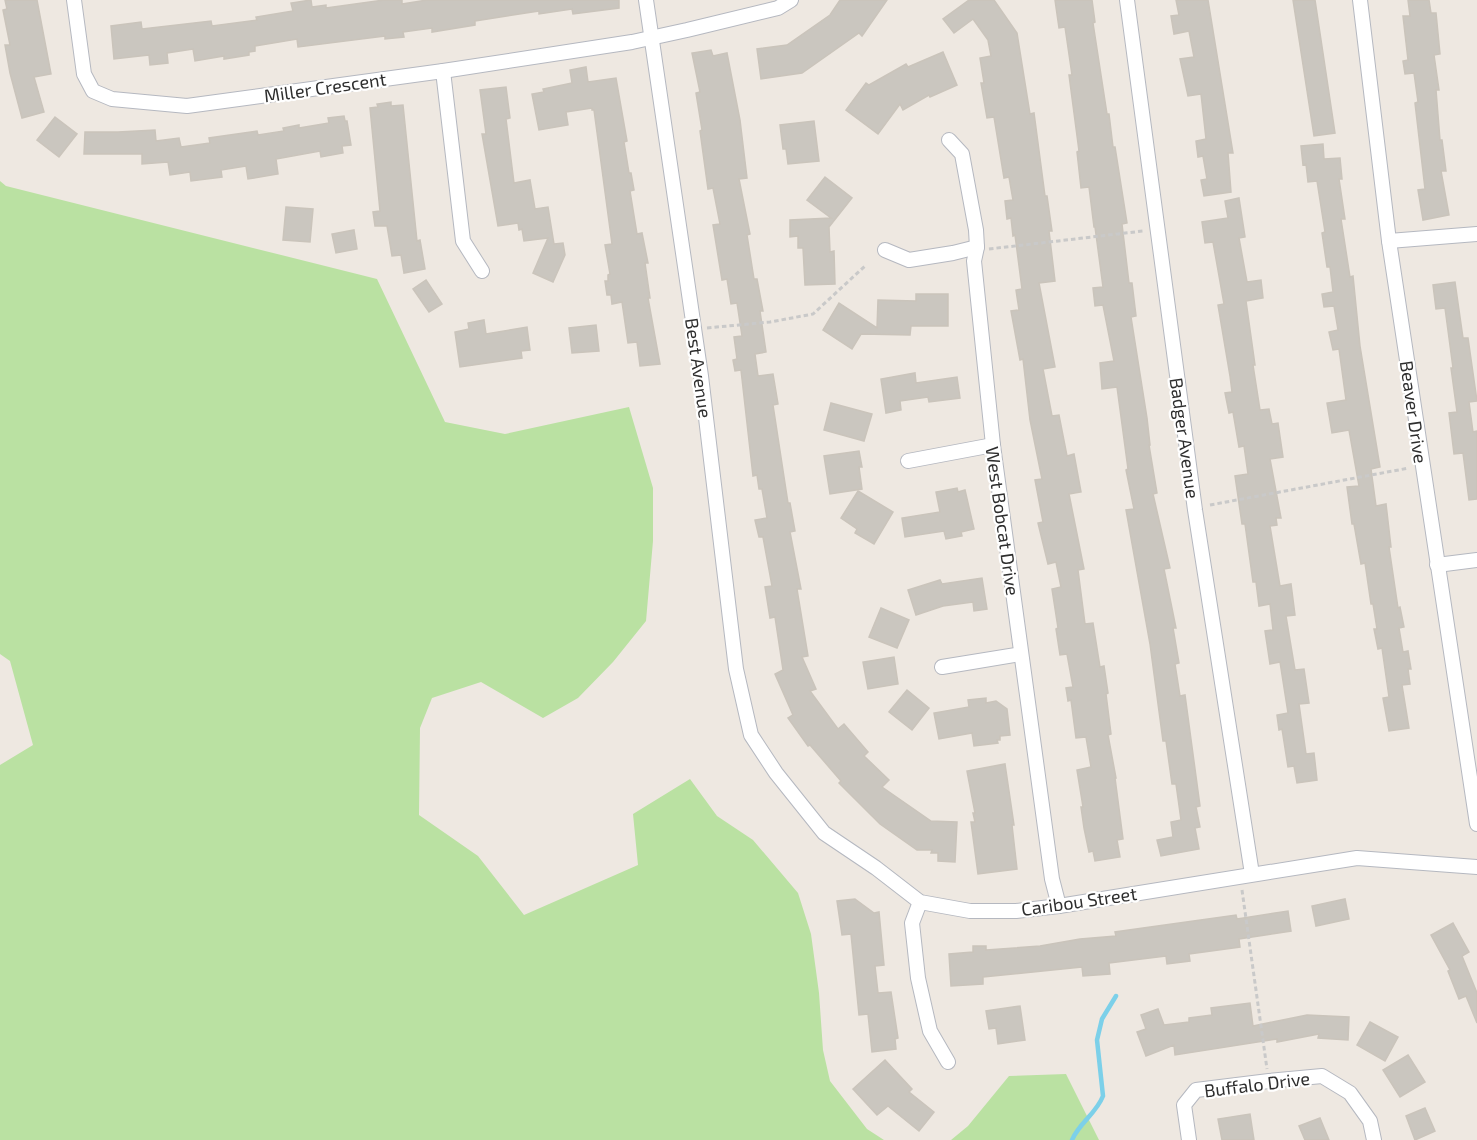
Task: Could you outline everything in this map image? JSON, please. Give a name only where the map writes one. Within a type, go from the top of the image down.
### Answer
[{"type":"street","name":"Miller Crescent","points":[[74,0],[84,74],[93,92],[112,99],[187,106],[443,71],[652,38],[778,8],[791,0]]},
{"type":"street","name":"Best Avenue","points":[[646,0],[701,376],[736,669],[751,735]]},
{"type":"street","name":"Badger Avenue","points":[[1127,0],[1195,510],[1252,874]]},
{"type":"street","name":"Beaver Drive","points":[[1360,0],[1389,241],[1477,824]]},
{"type":"street","points":[[443,71],[463,241],[482,271]]},
{"type":"street","name":"West Bobcat Drive","points":[[949,140],[962,154],[976,230],[982,248],[974,261],[993,446],[1052,879],[1059,906]]},
{"type":"street","points":[[1389,241],[1477,234]]},
{"type":"street","points":[[885,250],[909,260],[982,248]]},
{"type":"street","points":[[909,461],[993,446]]},
{"type":"street","points":[[1437,565],[1477,560]]},
{"type":"street","points":[[942,667],[1021,654]]},
{"type":"street","name":"Caribou Street","points":[[751,735],[776,773],[824,833],[876,868],[920,902],[970,911],[1016,911],[1357,858],[1477,867]]},
{"type":"street","points":[[920,902],[912,923],[918,978],[930,1031],[948,1062]]},
{"type":"street","name":"Buffalo Drive","points":[[1189,1140],[1184,1105],[1196,1090],[1322,1076],[1350,1093],[1370,1121],[1374,1140]]},
{"type":"path","points":[[982,248],[1146,230]]},
{"type":"path","points":[[705,329],[770,322],[813,314],[865,266]]},
{"type":"path","points":[[1210,505],[1422,465]]},
{"type":"path","points":[[1242,890],[1267,1071]]},
{"type":"green space","points":[[0,181],[6,186],[377,279],[445,422],[505,434],[629,407],[653,488],[653,541],[646,621],[613,662],[578,698],[543,718],[481,682],[432,698],[420,728],[419,815],[478,856],[524,915],[638,865],[633,814],[690,779],[717,816],[753,840],[798,893],[811,934],[819,993],[823,1050],[830,1081],[867,1129],[884,1140],[0,1140],[0,765],[33,745],[10,661],[0,654]]},
{"type":"green space","points":[[1066,1074],[1099,1140],[951,1140],[968,1126],[1009,1076]]},
{"type":"building","points":[[5,0],[37,0],[51,74],[34,77],[44,112],[22,118],[5,45],[10,45],[3,10],[7,9]]},
{"type":"building","points":[[311,0],[312,7],[326,5],[326,8],[384,0],[402,0],[402,4],[427,0],[619,0],[619,8],[573,14],[572,9],[539,14],[539,11],[475,21],[475,25],[432,32],[432,28],[403,32],[404,37],[385,39],[385,36],[298,47],[297,39],[255,46],[255,51],[249,52],[249,55],[224,59],[224,56],[195,61],[193,49],[167,53],[168,63],[150,65],[149,55],[114,59],[111,26],[141,22],[142,29],[211,21],[212,26],[257,20],[256,17],[293,11],[291,3]]},
{"type":"building","points":[[840,0],[887,0],[862,36],[859,33],[802,73],[761,79],[757,49],[787,45],[830,15]]},
{"type":"building","points":[[969,0],[994,0],[1017,33],[1030,114],[1034,113],[1052,231],[1049,231],[1055,281],[1039,283],[1055,367],[1043,369],[1052,416],[1059,415],[1067,456],[1074,454],[1081,492],[1069,494],[1084,569],[1078,570],[1085,624],[1093,623],[1100,667],[1104,666],[1108,693],[1106,694],[1111,734],[1108,735],[1123,839],[1117,840],[1120,857],[1095,861],[1093,851],[1089,852],[1084,828],[1077,770],[1091,767],[1086,737],[1076,738],[1071,700],[1068,701],[1066,688],[1073,687],[1067,654],[1060,655],[1052,589],[1061,587],[1056,562],[1048,564],[1038,523],[1043,522],[1035,480],[1042,479],[1030,420],[1023,359],[1020,360],[1011,311],[1019,310],[1016,290],[1022,289],[1015,235],[1013,236],[1011,218],[1007,219],[1005,201],[1013,200],[1009,177],[1004,178],[994,117],[987,118],[981,83],[984,83],[980,58],[991,56],[988,40],[973,19],[954,33],[943,19]]},
{"type":"building","points":[[1055,0],[1092,0],[1095,22],[1093,23],[1107,114],[1109,114],[1127,223],[1122,224],[1129,283],[1132,283],[1136,316],[1131,317],[1157,493],[1153,494],[1170,568],[1164,569],[1176,628],[1173,628],[1179,663],[1175,664],[1180,696],[1185,695],[1200,806],[1196,807],[1200,827],[1195,828],[1199,849],[1161,856],[1157,840],[1173,837],[1171,822],[1181,820],[1176,784],[1172,784],[1166,741],[1163,741],[1150,644],[1126,510],[1134,509],[1126,470],[1128,469],[1117,387],[1102,389],[1100,363],[1114,361],[1103,305],[1095,306],[1093,288],[1103,287],[1089,187],[1081,188],[1077,152],[1079,151],[1069,75],[1072,75],[1065,27],[1059,28]]},
{"type":"building","points":[[1176,0],[1208,0],[1233,153],[1228,153],[1231,192],[1204,196],[1201,180],[1207,179],[1203,156],[1198,157],[1196,141],[1206,139],[1201,94],[1188,96],[1180,59],[1194,57],[1189,31],[1174,34],[1171,16],[1179,15]]},
{"type":"building","points":[[1293,0],[1315,0],[1335,133],[1314,136]]},
{"type":"building","points":[[1408,0],[1429,0],[1431,13],[1436,13],[1440,54],[1434,55],[1439,90],[1436,90],[1440,140],[1442,140],[1446,171],[1441,171],[1449,215],[1423,220],[1418,190],[1425,189],[1415,103],[1418,102],[1414,73],[1405,74],[1403,61],[1408,60],[1403,16],[1410,16]]},
{"type":"building","points":[[711,50],[713,56],[727,53],[740,120],[747,178],[739,179],[750,234],[747,235],[754,279],[757,279],[763,311],[760,311],[766,352],[755,354],[758,376],[773,374],[778,404],[773,405],[788,503],[790,503],[795,531],[790,532],[801,589],[797,589],[808,656],[802,657],[816,689],[810,691],[838,729],[844,724],[868,752],[864,756],[889,780],[882,787],[931,821],[957,822],[955,862],[938,861],[938,853],[931,853],[932,850],[917,850],[880,824],[839,783],[841,781],[810,745],[808,746],[788,718],[793,715],[775,674],[783,670],[775,617],[770,618],[765,587],[772,586],[763,537],[759,537],[755,520],[767,518],[762,489],[759,489],[757,475],[753,476],[741,370],[735,371],[733,360],[737,359],[734,337],[742,336],[737,303],[731,304],[727,279],[722,280],[713,225],[720,224],[713,188],[708,189],[700,131],[702,130],[696,93],[700,92],[692,53]]},
{"type":"building","points":[[943,52],[957,85],[930,97],[929,95],[903,110],[900,104],[878,134],[846,110],[866,83],[869,85],[906,64],[908,67]]},
{"type":"building","points":[[586,67],[588,82],[616,78],[627,141],[624,142],[634,190],[630,191],[637,234],[642,233],[648,263],[645,263],[650,298],[648,298],[660,364],[640,366],[637,342],[628,343],[622,302],[612,304],[611,295],[607,295],[605,281],[608,281],[610,274],[605,245],[612,244],[594,110],[592,108],[566,112],[568,125],[539,130],[532,94],[544,92],[543,89],[572,83],[570,70]]},
{"type":"building","points":[[506,87],[510,118],[506,119],[514,183],[530,180],[535,209],[548,207],[554,244],[563,243],[565,255],[553,282],[533,273],[548,238],[524,241],[522,229],[519,230],[518,223],[498,226],[482,134],[486,134],[480,90]]},
{"type":"building","points":[[391,102],[391,106],[403,105],[417,241],[420,240],[425,269],[404,273],[401,255],[392,256],[387,226],[375,226],[373,212],[380,211],[370,108],[378,107],[377,104]]},
{"type":"building","points":[[344,116],[351,145],[342,146],[343,153],[321,157],[320,151],[276,159],[278,174],[248,179],[246,166],[221,170],[222,177],[191,181],[190,172],[170,175],[168,162],[142,164],[142,154],[84,154],[85,132],[155,130],[156,141],[179,138],[181,147],[210,143],[209,138],[257,131],[258,135],[284,131],[283,128],[299,125],[299,128],[329,123],[328,118]]},
{"type":"building","points":[[55,117],[77,134],[59,157],[37,140]]},
{"type":"building","points":[[814,121],[819,161],[788,164],[786,149],[783,149],[780,125]]},
{"type":"building","points":[[1323,144],[1324,159],[1340,158],[1342,179],[1339,179],[1345,219],[1341,219],[1350,277],[1353,276],[1360,346],[1380,467],[1371,469],[1376,506],[1386,504],[1391,547],[1389,547],[1398,608],[1400,607],[1404,627],[1399,628],[1403,652],[1408,651],[1411,669],[1408,669],[1410,684],[1402,685],[1409,728],[1389,731],[1383,698],[1389,697],[1382,648],[1378,649],[1373,604],[1371,604],[1365,563],[1361,564],[1354,524],[1352,524],[1347,487],[1359,486],[1349,430],[1332,433],[1327,403],[1346,400],[1339,349],[1333,350],[1329,332],[1338,330],[1334,306],[1324,307],[1322,294],[1333,292],[1322,233],[1325,232],[1317,181],[1308,182],[1301,146]]},
{"type":"building","points":[[825,177],[852,198],[829,227],[830,252],[834,251],[835,284],[805,285],[803,248],[798,248],[798,236],[790,237],[790,220],[831,218],[807,200]]},
{"type":"building","points":[[1239,198],[1245,237],[1239,238],[1247,282],[1261,280],[1263,298],[1246,301],[1260,410],[1269,409],[1272,424],[1278,423],[1283,457],[1270,459],[1281,518],[1276,518],[1277,525],[1270,526],[1280,586],[1291,584],[1295,615],[1286,616],[1295,670],[1304,669],[1309,703],[1299,704],[1306,754],[1314,753],[1317,780],[1297,783],[1294,766],[1288,767],[1282,729],[1279,730],[1277,715],[1288,713],[1280,662],[1270,664],[1265,631],[1273,630],[1270,604],[1259,606],[1256,582],[1253,582],[1245,524],[1242,524],[1235,476],[1248,474],[1244,446],[1239,447],[1233,412],[1229,413],[1225,393],[1232,392],[1218,305],[1224,304],[1213,242],[1205,243],[1202,222],[1228,218],[1225,201]]},
{"type":"building","points":[[286,207],[313,209],[310,242],[283,240]]},
{"type":"building","points":[[354,230],[357,249],[336,253],[332,234]]},
{"type":"building","points":[[426,280],[442,304],[429,312],[413,289]]},
{"type":"building","points":[[1455,282],[1463,338],[1468,338],[1477,401],[1469,402],[1473,432],[1477,431],[1477,499],[1469,500],[1463,453],[1454,454],[1449,413],[1457,412],[1445,308],[1436,309],[1433,285]]},
{"type":"building","points":[[916,294],[948,294],[948,326],[911,326],[910,335],[861,334],[852,349],[823,330],[839,303],[877,328],[878,300],[916,301]]},
{"type":"building","points":[[484,320],[486,334],[527,327],[530,350],[521,351],[522,358],[460,367],[455,332],[469,329],[468,323]]},
{"type":"building","points":[[596,325],[599,351],[572,353],[569,328]]},
{"type":"building","points":[[915,373],[916,383],[957,377],[960,398],[929,402],[928,397],[900,401],[901,410],[886,413],[881,379]]},
{"type":"building","points":[[831,403],[872,414],[864,441],[824,430]]},
{"type":"building","points":[[859,451],[862,489],[830,494],[824,456]]},
{"type":"building","points":[[957,488],[958,492],[965,490],[974,529],[961,532],[962,536],[946,539],[944,531],[905,537],[902,518],[940,512],[936,492]]},
{"type":"building","points":[[858,491],[893,512],[874,544],[855,533],[857,529],[841,518]]},
{"type":"building","points":[[982,578],[987,609],[974,611],[973,602],[943,606],[916,615],[908,590],[940,580],[942,584]]},
{"type":"building","points":[[881,608],[909,620],[897,648],[869,637]]},
{"type":"building","points":[[894,657],[898,684],[868,689],[863,662]]},
{"type":"building","points":[[907,690],[929,708],[912,730],[889,712]]},
{"type":"building","points":[[986,698],[986,703],[996,701],[1007,709],[1010,735],[1000,736],[998,743],[974,746],[972,733],[939,739],[934,713],[969,707],[968,700]]},
{"type":"building","points":[[1005,764],[1014,825],[1012,825],[1017,869],[978,874],[971,822],[975,822],[973,813],[975,813],[967,771]]},
{"type":"building","points":[[855,899],[874,913],[879,912],[884,965],[875,966],[878,993],[891,992],[898,1038],[895,1039],[896,1049],[872,1052],[868,1014],[859,1015],[851,934],[842,935],[837,901]]},
{"type":"building","points":[[1345,899],[1349,919],[1316,926],[1312,906]]},
{"type":"building","points":[[1288,911],[1291,931],[1239,939],[1240,947],[1189,954],[1190,961],[1167,964],[1166,956],[1109,963],[1110,974],[1083,976],[1082,967],[983,977],[983,984],[951,986],[949,954],[973,952],[973,946],[986,946],[986,950],[1040,946],[1116,936],[1115,932],[1236,915],[1237,919]]},
{"type":"building","points":[[1453,923],[1469,952],[1462,956],[1477,993],[1477,1023],[1466,996],[1459,999],[1448,971],[1450,970],[1431,935]]},
{"type":"building","points":[[1250,1003],[1253,1026],[1307,1015],[1349,1017],[1348,1040],[1318,1038],[1319,1034],[1277,1042],[1277,1039],[1175,1055],[1174,1045],[1146,1056],[1137,1032],[1146,1029],[1141,1015],[1158,1009],[1164,1025],[1189,1022],[1189,1018],[1212,1015],[1211,1008]]},
{"type":"building","points":[[1020,1006],[1025,1040],[998,1044],[996,1028],[989,1029],[986,1011]]},
{"type":"building","points":[[1370,1022],[1398,1037],[1385,1061],[1357,1045]]},
{"type":"building","points":[[1408,1055],[1425,1082],[1400,1097],[1383,1070]]},
{"type":"building","points":[[885,1060],[912,1089],[909,1092],[934,1112],[919,1131],[888,1106],[877,1115],[853,1089]]},
{"type":"building","points":[[1425,1108],[1435,1131],[1415,1140],[1406,1116]]},
{"type":"building","points":[[1250,1114],[1254,1140],[1222,1140],[1218,1119]]},
{"type":"building","points":[[1320,1118],[1329,1140],[1305,1140],[1299,1126]]},
{"type":"waterway","points":[[1072,1140],[1103,1096],[1097,1040],[1102,1019],[1116,996]]}]
